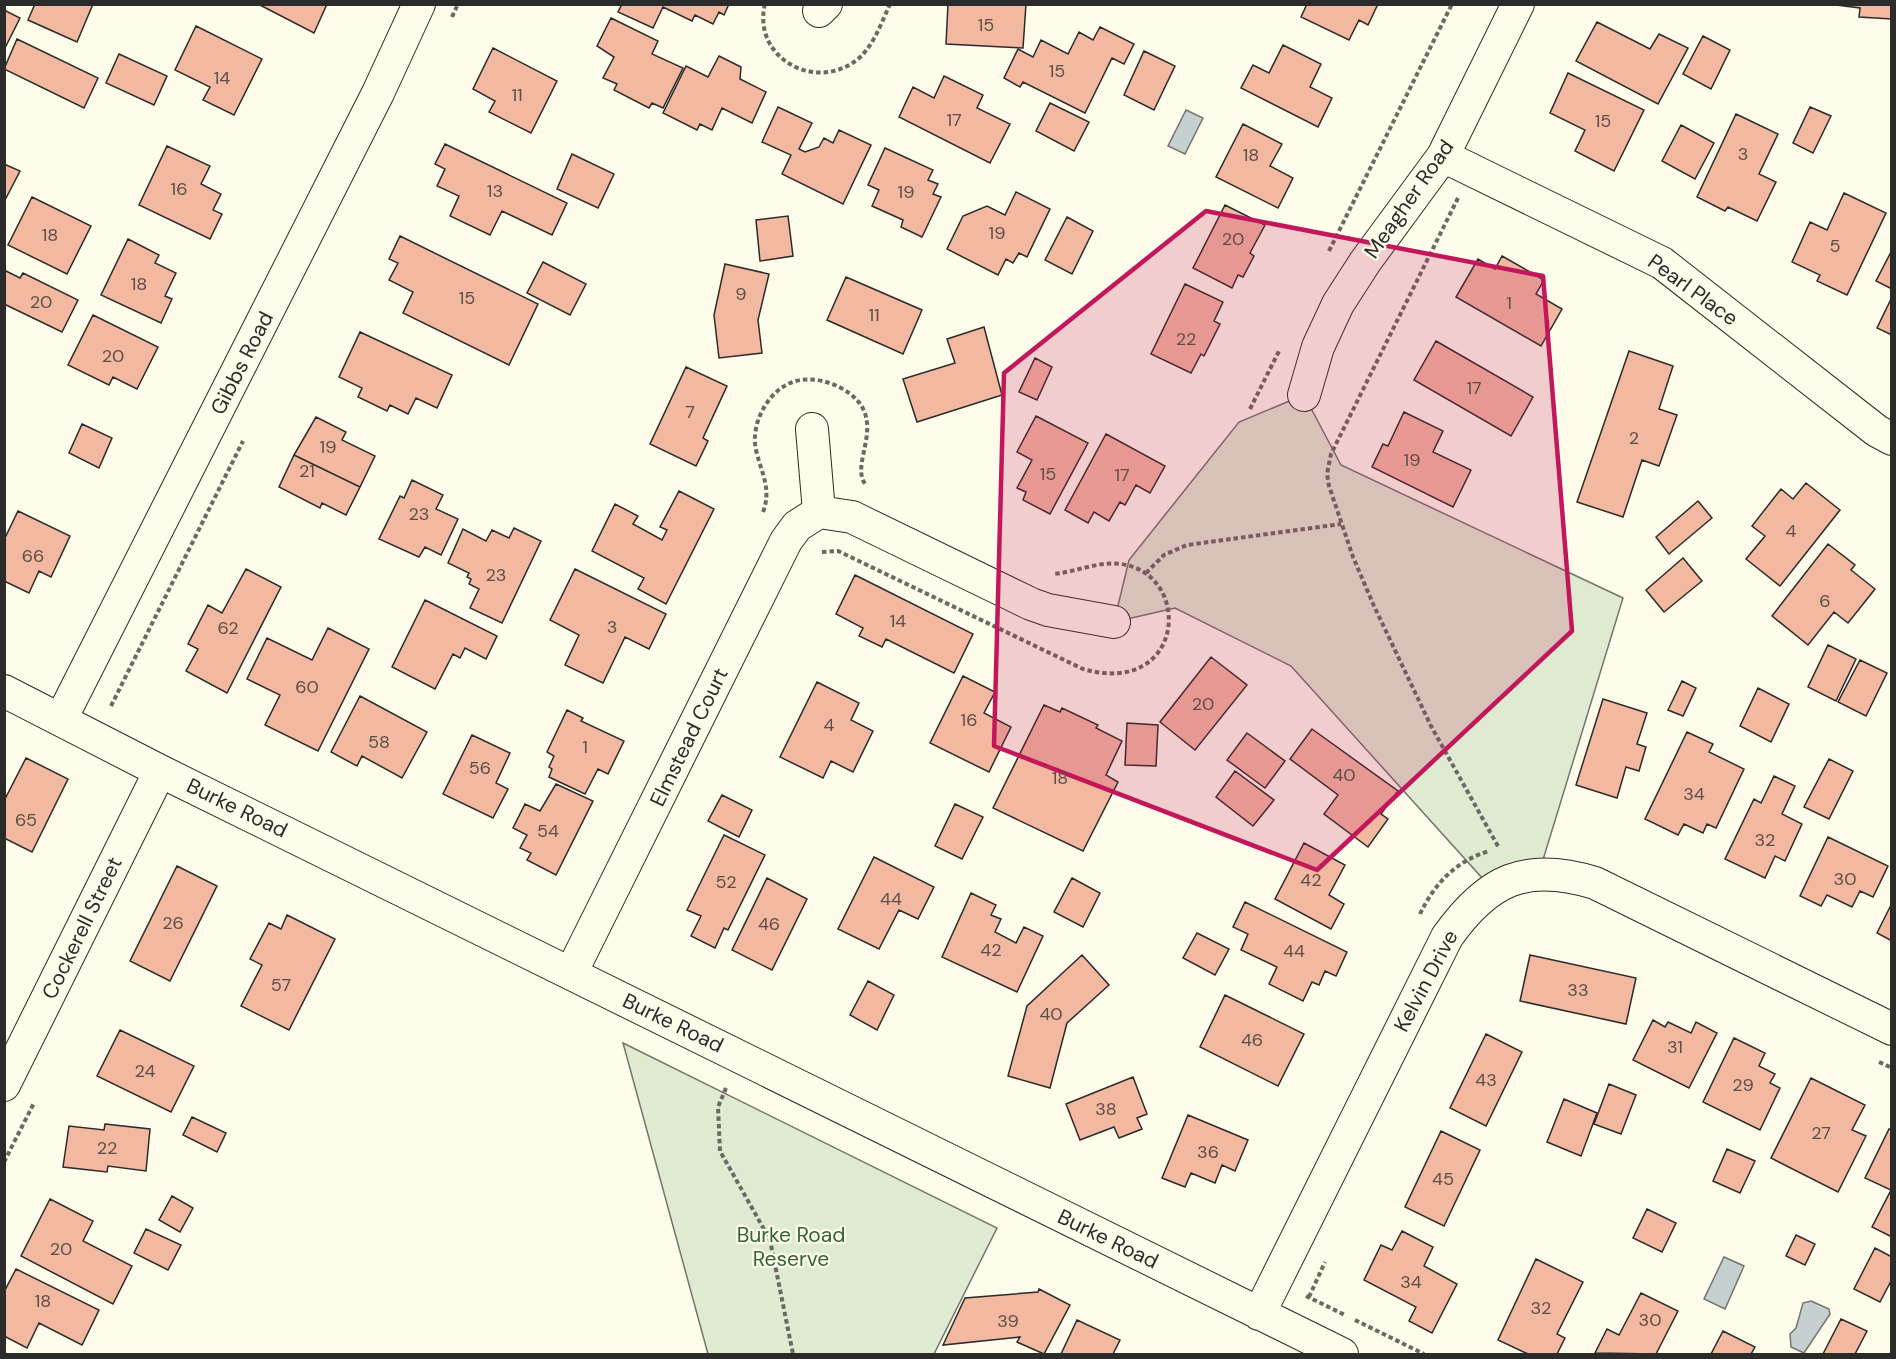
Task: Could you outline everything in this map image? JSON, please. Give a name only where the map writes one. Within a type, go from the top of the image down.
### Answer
[{"type":"street","name":"Gibbs Road","points":[[62,719],[368,113],[419,4]]},
{"type":"street","name":"Meagher Road","points":[[1304,395],[1318,347],[1338,304],[1365,262],[1443,156],[1518,4]]},
{"type":"street","name":"Pearl Place","points":[[1443,156],[1662,263],[1877,431],[1892,439]]},
{"type":"street","points":[[812,429],[819,512],[852,517],[1031,604],[1048,610],[1114,622]]},
{"type":"street","name":"Elmstead Court","points":[[571,973],[786,541],[797,526],[819,512]]},
{"type":"street","name":"Burke Road","points":[[4,691],[160,771],[1342,1354]]},
{"type":"street","name":"Cockerell Street","points":[[4,1085],[160,771]]},
{"type":"street","name":"Kelvin Drive","points":[[1259,1314],[1447,937],[1464,913],[1502,884],[1539,873],[1566,874],[1595,883],[1892,1029]]},
{"type":"path","points":[[765,4],[764,29],[774,51],[783,62],[797,69],[818,73],[842,68],[865,52],[890,4]]},
{"type":"path","points":[[1326,258],[1452,4]]},
{"type":"path","points":[[1467,205],[1456,200],[1331,454],[1327,474],[1341,524],[1374,606],[1416,695],[1499,848]]},
{"type":"path","points":[[1251,409],[1284,341]]},
{"type":"path","points":[[1146,573],[1164,555],[1187,544],[1341,524]]},
{"type":"path","points":[[1418,916],[1437,885],[1449,872],[1476,855],[1508,845]]},
{"type":"path","points":[[1870,1057],[1892,1068]]},
{"type":"path","points":[[726,1088],[718,1107],[720,1151],[770,1240],[793,1354]]},
{"type":"path","points":[[1329,1255],[1309,1297],[1424,1354]]},
{"type":"highlighted area","points":[[1206,211],[1543,276],[1572,631],[1317,870],[994,746],[1004,373]]},
{"type":"green space","points":[[1304,395],[1341,465],[1623,598],[1539,873],[1493,890],[1291,666],[1175,608],[1114,622],[1129,560],[1239,422]]},
{"type":"green space","name":"Burke Road Reserve","points":[[623,1043],[997,1228],[934,1354],[708,1354]]},
{"type":"shaded area","points":[[1186,110],[1203,118],[1185,154],[1168,146]]},
{"type":"shaded area","points":[[1724,1257],[1744,1266],[1725,1309],[1704,1299]]},
{"type":"shaded area","points":[[1811,1301],[1829,1309],[1830,1314],[1804,1353],[1791,1347],[1790,1334],[1796,1328],[1803,1303]]},
{"type":"building","points":[[35,4],[93,4],[77,42],[28,20]]},
{"type":"building","points":[[258,4],[327,4],[314,33]]},
{"type":"building","points":[[622,4],[729,4],[724,15],[719,12],[713,24],[695,15],[692,21],[663,7],[653,28],[618,12]]},
{"type":"building","points":[[948,4],[1026,4],[1023,48],[946,44]]},
{"type":"building","points":[[1307,4],[1378,4],[1368,25],[1359,20],[1349,40],[1301,17]]},
{"type":"building","points":[[1828,4],[1892,4],[1892,19],[1859,17],[1860,8]]},
{"type":"building","points":[[4,10],[20,18],[4,50]]},
{"type":"building","points":[[611,18],[658,41],[652,54],[683,68],[663,108],[652,103],[649,108],[614,90],[617,84],[603,78],[614,57],[597,46]]},
{"type":"building","points":[[1597,22],[1650,49],[1659,34],[1688,48],[1658,104],[1576,61]]},
{"type":"building","points":[[196,26],[262,59],[234,115],[203,100],[210,87],[175,70]]},
{"type":"building","points":[[1100,27],[1134,44],[1124,64],[1112,58],[1085,113],[1023,82],[1020,87],[1004,78],[1018,49],[1033,57],[1041,40],[1068,54],[1079,32],[1093,40]]},
{"type":"building","points":[[1703,36],[1730,50],[1711,89],[1683,74]]},
{"type":"building","points":[[17,39],[98,78],[84,108],[4,69]]},
{"type":"building","points":[[1283,45],[1321,64],[1310,87],[1332,98],[1318,127],[1241,88],[1253,65],[1269,73]]},
{"type":"building","points":[[493,48],[557,81],[531,133],[489,112],[495,101],[473,89]]},
{"type":"building","points":[[1144,51],[1175,66],[1154,110],[1124,95]]},
{"type":"building","points":[[119,54],[167,76],[154,105],[106,83]]},
{"type":"building","points":[[719,56],[741,67],[740,79],[766,92],[752,123],[722,108],[712,130],[700,124],[697,130],[663,113],[686,66],[708,77]]},
{"type":"building","points":[[1568,73],[1644,110],[1614,171],[1575,151],[1585,130],[1550,113]]},
{"type":"building","points":[[944,76],[983,95],[977,108],[1010,124],[990,163],[899,117],[913,87],[934,98]]},
{"type":"building","points":[[1050,103],[1089,122],[1074,151],[1036,131]]},
{"type":"building","points":[[778,107],[812,123],[799,149],[805,152],[819,147],[824,138],[833,143],[839,130],[871,145],[843,204],[782,174],[791,155],[762,142]]},
{"type":"building","points":[[1810,107],[1831,116],[1813,153],[1793,143]]},
{"type":"building","points":[[1736,114],[1778,134],[1759,174],[1776,182],[1757,221],[1728,207],[1725,211],[1697,197]]},
{"type":"building","points":[[1243,124],[1282,144],[1270,166],[1293,178],[1278,208],[1216,177]]},
{"type":"building","points":[[1681,125],[1714,143],[1695,179],[1662,161]]},
{"type":"building","points":[[445,144],[567,203],[552,235],[502,211],[490,235],[450,216],[459,196],[437,186],[445,169],[435,164]]},
{"type":"building","points":[[167,146],[210,166],[201,184],[221,194],[213,210],[222,214],[210,239],[139,205]]},
{"type":"building","points":[[885,148],[933,170],[928,180],[938,184],[933,194],[941,197],[922,237],[901,227],[903,220],[872,206],[879,190],[868,185]]},
{"type":"building","points":[[572,154],[614,174],[598,208],[557,189]]},
{"type":"building","points":[[4,164],[20,171],[4,202]]},
{"type":"building","points":[[1016,192],[1050,209],[1027,257],[1019,253],[1013,263],[1006,259],[998,275],[947,249],[963,216],[987,206],[1005,215]]},
{"type":"building","points":[[1844,193],[1886,213],[1847,295],[1817,281],[1820,275],[1792,262],[1810,222],[1827,230]]},
{"type":"building","points":[[32,197],[91,226],[67,274],[8,245]]},
{"type":"building","points":[[1225,205],[1265,225],[1250,253],[1254,256],[1243,277],[1238,275],[1232,288],[1193,268]]},
{"type":"building","points":[[788,216],[793,256],[760,261],[756,220]]},
{"type":"building","points":[[1067,217],[1093,231],[1072,274],[1045,260]]},
{"type":"building","points":[[400,236],[538,304],[509,365],[403,313],[413,292],[389,280],[398,263],[389,259]]},
{"type":"building","points":[[128,239],[159,255],[155,263],[176,273],[165,296],[172,299],[161,323],[101,295]]},
{"type":"building","points":[[1892,250],[1892,289],[1876,281]]},
{"type":"building","points":[[1502,256],[1544,280],[1536,294],[1562,309],[1541,346],[1456,297],[1478,259],[1495,269]]},
{"type":"building","points":[[543,262],[586,284],[570,315],[527,293]]},
{"type":"building","points":[[725,264],[769,274],[758,320],[762,353],[719,358],[714,315]]},
{"type":"building","points":[[4,270],[20,278],[23,273],[78,300],[62,332],[4,304]]},
{"type":"building","points":[[846,277],[922,310],[903,354],[827,320]]},
{"type":"building","points":[[1185,284],[1223,302],[1214,321],[1220,324],[1204,356],[1201,354],[1191,373],[1151,354]]},
{"type":"building","points":[[1892,297],[1892,335],[1877,328]]},
{"type":"building","points":[[93,315],[158,347],[137,389],[113,377],[109,385],[68,365]]},
{"type":"building","points":[[984,327],[1002,395],[917,422],[903,379],[955,363],[947,339]]},
{"type":"building","points":[[360,332],[452,375],[437,408],[416,398],[408,414],[390,405],[387,411],[358,397],[362,388],[339,377]]},
{"type":"building","points":[[1436,341],[1533,397],[1511,436],[1414,380]]},
{"type":"building","points":[[1629,351],[1673,366],[1659,409],[1677,415],[1659,466],[1642,460],[1623,517],[1577,502]]},
{"type":"building","points":[[1035,358],[1052,367],[1037,400],[1019,392]]},
{"type":"building","points":[[686,367],[727,386],[703,438],[708,441],[696,466],[650,444]]},
{"type":"building","points":[[1404,412],[1443,431],[1433,452],[1471,470],[1453,507],[1372,467],[1383,444],[1388,446]]},
{"type":"building","points":[[1036,416],[1088,443],[1050,514],[1023,500],[1026,492],[1017,488],[1032,460],[1017,452]]},
{"type":"building","points":[[316,417],[346,432],[342,440],[375,456],[360,487],[294,455]]},
{"type":"building","points":[[82,424],[112,438],[99,468],[69,453]]},
{"type":"building","points":[[1106,434],[1165,466],[1150,493],[1136,485],[1125,505],[1120,502],[1109,521],[1094,512],[1088,523],[1065,510]]},
{"type":"building","points":[[294,455],[360,487],[346,515],[322,503],[320,508],[279,487]]},
{"type":"building","points":[[412,480],[443,495],[436,509],[458,519],[441,555],[425,547],[419,557],[379,539],[400,496],[404,498]]},
{"type":"building","points":[[1806,483],[1840,510],[1780,586],[1746,559],[1765,536],[1752,526],[1781,489],[1793,499]]},
{"type":"building","points":[[679,491],[714,509],[666,604],[638,589],[644,578],[592,551],[615,504],[638,516],[633,524],[662,540],[667,530],[660,527]]},
{"type":"building","points":[[1698,501],[1712,518],[1669,554],[1656,537]]},
{"type":"building","points":[[18,511],[70,536],[51,577],[39,571],[29,593],[4,581],[4,540]]},
{"type":"building","points":[[514,528],[541,541],[502,623],[470,608],[479,589],[469,584],[471,579],[467,577],[469,573],[448,563],[463,529],[486,541],[492,530],[509,538]]},
{"type":"building","points":[[1828,544],[1855,565],[1851,570],[1875,589],[1848,623],[1834,612],[1808,645],[1772,616]]},
{"type":"building","points":[[1683,558],[1702,581],[1664,612],[1646,590]]},
{"type":"building","points":[[246,569],[281,587],[227,693],[186,671],[198,649],[188,644],[208,605],[222,613]]},
{"type":"building","points":[[575,569],[666,614],[649,649],[625,637],[603,683],[565,665],[579,635],[550,620]]},
{"type":"building","points":[[855,575],[973,634],[954,673],[886,639],[882,647],[859,636],[863,628],[836,614]]},
{"type":"building","points":[[425,600],[497,636],[486,659],[465,648],[460,658],[453,654],[435,689],[392,667]]},
{"type":"building","points":[[328,628],[369,649],[318,751],[265,725],[280,695],[247,679],[267,638],[312,660]]},
{"type":"building","points":[[1828,645],[1856,659],[1836,701],[1808,687]]},
{"type":"building","points":[[1211,657],[1247,685],[1195,750],[1160,722]]},
{"type":"building","points":[[1860,660],[1887,673],[1866,716],[1838,702]]},
{"type":"building","points":[[963,676],[995,692],[984,713],[1011,727],[989,772],[930,743]]},
{"type":"building","points":[[1682,681],[1696,688],[1683,716],[1668,710]]},
{"type":"building","points":[[817,682],[859,703],[851,720],[873,731],[853,772],[831,761],[823,778],[780,757]]},
{"type":"building","points":[[1758,688],[1789,704],[1771,742],[1740,726]]},
{"type":"building","points":[[360,696],[427,732],[402,778],[362,756],[357,766],[331,752]]},
{"type":"building","points":[[1603,699],[1647,713],[1637,744],[1646,747],[1639,771],[1626,767],[1617,798],[1576,785]]},
{"type":"building","points":[[1044,705],[1060,712],[1062,708],[1098,725],[1096,728],[1122,741],[1106,775],[1118,782],[1083,851],[993,808]]},
{"type":"building","points":[[567,710],[583,718],[581,721],[624,741],[608,774],[598,769],[585,794],[549,777],[552,769],[549,767],[554,756],[547,752]]},
{"type":"building","points":[[1127,723],[1158,725],[1156,766],[1125,765]]},
{"type":"building","points":[[1312,729],[1398,791],[1381,814],[1388,819],[1368,847],[1324,814],[1338,795],[1290,759]]},
{"type":"building","points":[[1687,732],[1713,744],[1709,752],[1744,769],[1716,828],[1707,824],[1703,833],[1684,824],[1678,835],[1645,819]]},
{"type":"building","points":[[1247,733],[1285,761],[1265,788],[1227,760]]},
{"type":"building","points":[[472,735],[510,753],[496,783],[508,789],[493,818],[443,794]]},
{"type":"building","points":[[26,758],[68,779],[32,852],[4,838],[4,801]]},
{"type":"building","points":[[1829,759],[1853,771],[1829,819],[1804,807]]},
{"type":"building","points":[[1235,771],[1274,800],[1253,826],[1216,797]]},
{"type":"building","points":[[1774,776],[1795,786],[1782,814],[1802,824],[1785,861],[1775,856],[1765,878],[1725,859],[1754,799],[1761,803]]},
{"type":"building","points":[[556,784],[593,801],[556,875],[527,860],[531,853],[520,848],[527,835],[513,828],[525,804],[540,811]]},
{"type":"building","points":[[722,795],[752,810],[739,837],[708,821]]},
{"type":"building","points":[[955,804],[983,817],[962,859],[935,846]]},
{"type":"building","points":[[724,835],[765,855],[728,930],[724,928],[715,948],[691,936],[701,916],[687,910]]},
{"type":"building","points":[[1828,837],[1888,866],[1873,897],[1860,891],[1852,907],[1827,895],[1821,906],[1800,896]]},
{"type":"building","points":[[1304,843],[1345,865],[1329,895],[1344,904],[1331,929],[1275,899]]},
{"type":"building","points":[[874,857],[934,887],[918,919],[899,910],[879,949],[838,929]]},
{"type":"building","points":[[177,866],[217,886],[170,981],[130,961]]},
{"type":"building","points":[[767,878],[807,899],[772,970],[732,950]]},
{"type":"building","points":[[1072,878],[1100,893],[1083,927],[1054,912]]},
{"type":"building","points":[[971,893],[996,905],[991,915],[1001,919],[995,932],[1016,943],[1024,927],[1043,936],[1017,992],[942,957]]},
{"type":"building","points":[[1245,902],[1347,952],[1336,976],[1325,971],[1319,985],[1312,982],[1303,1001],[1269,984],[1277,967],[1241,950],[1248,934],[1233,927]]},
{"type":"building","points":[[1892,903],[1892,941],[1877,933]]},
{"type":"building","points":[[287,915],[335,939],[289,1030],[241,1006],[262,965],[250,959],[269,923],[281,929]]},
{"type":"building","points":[[1197,933],[1229,949],[1215,975],[1183,958]]},
{"type":"building","points":[[1082,955],[1109,985],[1067,1023],[1050,1088],[1008,1076],[1027,1006]]},
{"type":"building","points":[[1530,955],[1636,978],[1626,1024],[1520,1001]]},
{"type":"building","points":[[868,981],[894,995],[877,1030],[850,1015]]},
{"type":"building","points":[[1225,995],[1304,1034],[1278,1086],[1200,1047]]},
{"type":"building","points":[[1653,1020],[1665,1027],[1668,1022],[1691,1033],[1696,1022],[1717,1033],[1689,1088],[1633,1060]]},
{"type":"building","points":[[120,1030],[194,1066],[171,1112],[97,1076]]},
{"type":"building","points":[[1486,1034],[1522,1052],[1486,1126],[1450,1108]]},
{"type":"building","points":[[1734,1038],[1765,1053],[1759,1066],[1775,1074],[1770,1083],[1780,1088],[1760,1130],[1703,1102]]},
{"type":"building","points":[[1133,1077],[1147,1114],[1137,1118],[1142,1129],[1119,1138],[1114,1127],[1080,1140],[1066,1104]]},
{"type":"building","points":[[1811,1078],[1865,1105],[1852,1130],[1866,1136],[1838,1192],[1771,1158]]},
{"type":"building","points":[[1609,1084],[1636,1095],[1621,1134],[1594,1124]]},
{"type":"building","points":[[1564,1099],[1597,1113],[1581,1156],[1547,1142]]},
{"type":"building","points":[[1188,1115],[1248,1140],[1235,1171],[1222,1165],[1215,1183],[1191,1173],[1185,1187],[1162,1178]]},
{"type":"building","points":[[192,1117],[226,1133],[217,1152],[183,1135]]},
{"type":"building","points":[[105,1124],[150,1129],[146,1171],[108,1166],[107,1172],[63,1167],[69,1126],[104,1130]]},
{"type":"building","points":[[1889,1129],[1892,1130],[1892,1237],[1872,1227],[1891,1190],[1865,1178]]},
{"type":"building","points":[[1441,1131],[1480,1150],[1444,1226],[1405,1207]]},
{"type":"building","points":[[1727,1149],[1755,1161],[1740,1193],[1713,1181]]},
{"type":"building","points":[[172,1196],[193,1208],[180,1232],[159,1220]]},
{"type":"building","points":[[50,1199],[93,1221],[83,1241],[132,1266],[113,1304],[21,1256]]},
{"type":"building","points":[[1647,1209],[1676,1223],[1662,1252],[1633,1238]]},
{"type":"building","points":[[146,1229],[181,1245],[168,1270],[134,1253]]},
{"type":"building","points":[[1402,1231],[1433,1247],[1424,1266],[1457,1284],[1432,1333],[1409,1321],[1416,1307],[1364,1280],[1381,1245],[1392,1250]]},
{"type":"building","points":[[1796,1235],[1815,1244],[1805,1265],[1786,1256]]},
{"type":"building","points":[[1875,1248],[1892,1257],[1892,1279],[1880,1302],[1854,1289]]},
{"type":"building","points":[[1536,1259],[1583,1282],[1557,1334],[1565,1338],[1557,1354],[1528,1354],[1498,1340]]},
{"type":"building","points":[[16,1269],[99,1310],[82,1345],[39,1323],[27,1348],[4,1336],[4,1292]]},
{"type":"building","points":[[1039,1289],[1070,1305],[1044,1354],[1017,1342],[1020,1337],[943,1345],[965,1298],[1038,1292]]},
{"type":"building","points":[[1641,1293],[1678,1311],[1656,1354],[1595,1353],[1607,1329],[1619,1335]]},
{"type":"building","points":[[1841,1319],[1867,1331],[1855,1354],[1823,1354]]},
{"type":"building","points":[[1077,1320],[1120,1340],[1113,1354],[1061,1354]]},
{"type":"building","points":[[1723,1331],[1755,1347],[1751,1354],[1711,1354]]}]
